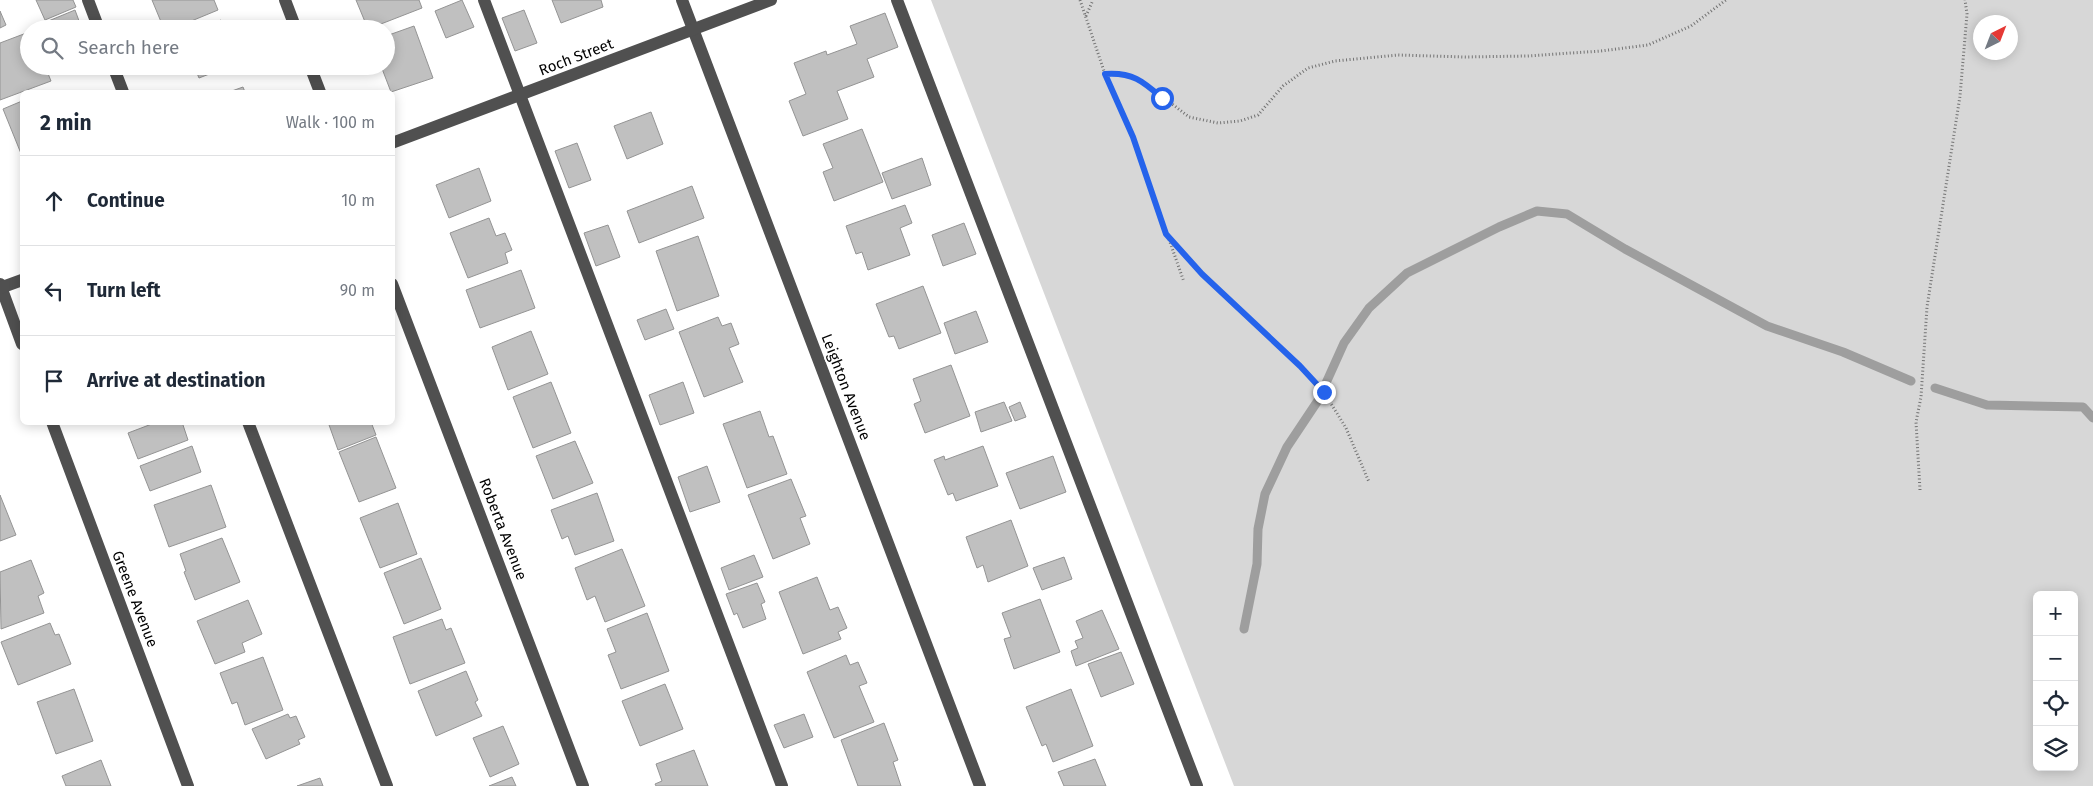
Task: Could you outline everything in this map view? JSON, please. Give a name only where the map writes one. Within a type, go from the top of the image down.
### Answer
[{"type":"street","points":[[88,0],[96,20]]},
{"type":"street","points":[[285,0],[293,20]]},
{"type":"street","points":[[484,0],[782,786]]},
{"type":"street","name":"Leighton Avenue","points":[[682,0],[980,786]]},
{"type":"street","name":"Roch Street","points":[[395,142],[692,28],[771,0]]},
{"type":"street","points":[[897,0],[1197,786]]},
{"type":"street","points":[[116,75],[122,90]]},
{"type":"street","points":[[313,75],[319,90]]},
{"type":"street","points":[[20,281],[0,287],[20,339]]},
{"type":"street","name":"Roberta Avenue","points":[[395,292],[583,786]]},
{"type":"street","name":"Greene Avenue","points":[[53,425],[188,786]]},
{"type":"street","points":[[249,425],[387,786]]},
{"type":"path","points":[[1080,0],[1105,74],[1133,137],[1184,282]]},
{"type":"path","points":[[1086,17],[1092,0]]},
{"type":"path","points":[[1105,74],[1119,73],[1141,80],[1189,118],[1218,123],[1240,121],[1258,114],[1283,86],[1308,68],[1334,61],[1398,54],[1465,57],[1527,56],[1601,51],[1648,45],[1691,26],[1726,0]]},
{"type":"path","points":[[1920,490],[1916,422],[1932,268],[1960,96],[1967,14],[1965,0]]},
{"type":"path","points":[[1166,234],[1202,274],[1300,366],[1324,392],[1346,428],[1369,482]]},
{"type":"shaded area","points":[[931,0],[2093,0],[2093,786],[1234,786]]},
{"type":"building","points":[[36,0],[73,0],[76,7],[45,20]]},
{"type":"building","points":[[152,0],[214,0],[218,10],[194,20],[160,20]]},
{"type":"building","points":[[356,0],[419,0],[422,8],[391,20],[364,20]]},
{"type":"building","points":[[462,0],[474,27],[446,38],[435,11]]},
{"type":"building","points":[[552,0],[601,0],[603,7],[561,23]]},
{"type":"building","points":[[75,10],[79,20],[51,20]]},
{"type":"building","points":[[524,10],[537,43],[515,51],[502,18]]},
{"type":"building","points":[[0,11],[6,25],[0,28]]},
{"type":"building","points":[[885,13],[898,47],[867,59],[874,77],[837,91],[848,119],[803,136],[789,101],[806,94],[794,63],[826,51],[827,55],[857,44],[850,26]]},
{"type":"building","points":[[414,26],[433,78],[395,91],[390,90],[384,75],[395,75],[395,33]]},
{"type":"building","points":[[20,35],[20,75],[49,75],[51,81],[27,90],[20,90],[20,93],[0,100],[0,43]]},
{"type":"building","points":[[20,102],[20,151],[3,109]]},
{"type":"building","points":[[651,112],[663,144],[627,159],[614,126]]},
{"type":"building","points":[[862,129],[883,182],[834,201],[823,172],[833,168],[823,144]]},
{"type":"building","points":[[577,143],[591,180],[569,188],[555,151]]},
{"type":"building","points":[[922,158],[931,185],[892,199],[882,173]]},
{"type":"building","points":[[479,168],[491,201],[449,218],[436,185]]},
{"type":"building","points":[[692,186],[704,218],[639,243],[627,211]]},
{"type":"building","points":[[905,205],[912,223],[900,228],[910,255],[868,270],[862,252],[856,254],[846,226]]},
{"type":"building","points":[[489,218],[496,236],[505,233],[512,250],[505,253],[508,263],[468,278],[450,233]]},
{"type":"building","points":[[964,223],[976,254],[943,266],[932,235]]},
{"type":"building","points":[[608,225],[620,257],[596,266],[584,233]]},
{"type":"building","points":[[698,236],[719,296],[677,311],[656,251]]},
{"type":"building","points":[[521,270],[535,308],[480,328],[466,290]]},
{"type":"building","points":[[923,286],[941,333],[899,349],[894,336],[889,337],[876,304]]},
{"type":"building","points":[[666,309],[674,329],[645,340],[637,320]]},
{"type":"building","points":[[976,311],[988,342],[955,354],[944,323]]},
{"type":"building","points":[[718,317],[722,326],[731,323],[739,344],[729,348],[743,382],[704,397],[679,332]]},
{"type":"building","points":[[531,331],[548,374],[508,390],[492,347]]},
{"type":"building","points":[[951,365],[970,416],[925,433],[914,404],[921,401],[913,379]]},
{"type":"building","points":[[551,382],[571,433],[533,448],[513,397]]},
{"type":"building","points":[[683,382],[694,413],[660,425],[649,395]]},
{"type":"building","points":[[1004,402],[1012,421],[981,432],[975,412]]},
{"type":"building","points":[[1020,402],[1026,417],[1015,421],[1009,407]]},
{"type":"building","points":[[760,411],[769,437],[773,436],[787,474],[747,488],[723,424]]},
{"type":"building","points":[[149,425],[183,425],[188,440],[138,459],[128,433]]},
{"type":"building","points":[[329,425],[372,425],[376,435],[338,450]]},
{"type":"building","points":[[376,437],[396,488],[359,502],[339,452]]},
{"type":"building","points":[[575,441],[593,483],[553,499],[536,456]]},
{"type":"building","points":[[192,446],[201,472],[150,491],[140,466]]},
{"type":"building","points":[[983,446],[998,486],[956,501],[953,493],[948,495],[934,460],[944,456],[945,460]]},
{"type":"building","points":[[1053,456],[1066,492],[1020,509],[1006,473]]},
{"type":"building","points":[[707,466],[720,502],[690,512],[678,477]]},
{"type":"building","points":[[791,479],[806,516],[800,518],[810,544],[773,559],[748,495]]},
{"type":"building","points":[[211,485],[226,527],[169,547],[154,505]]},
{"type":"building","points":[[597,493],[614,541],[575,555],[568,536],[562,539],[551,510]]},
{"type":"building","points":[[0,495],[16,535],[0,541]]},
{"type":"building","points":[[398,503],[417,554],[380,568],[360,518]]},
{"type":"building","points":[[1011,520],[1028,566],[988,582],[983,565],[977,568],[966,537]]},
{"type":"building","points":[[222,538],[240,582],[195,600],[184,572],[186,571],[180,554]]},
{"type":"building","points":[[622,549],[645,606],[605,622],[595,596],[587,600],[575,568]]},
{"type":"building","points":[[754,555],[763,577],[729,590],[721,568]]},
{"type":"building","points":[[1064,557],[1072,579],[1042,590],[1033,568]]},
{"type":"building","points":[[421,558],[441,609],[404,624],[384,573]]},
{"type":"building","points":[[31,560],[44,593],[38,596],[44,613],[1,629],[0,572]]},
{"type":"building","points":[[817,577],[830,610],[838,607],[847,628],[838,632],[841,639],[803,654],[779,592]]},
{"type":"building","points":[[757,583],[765,602],[761,604],[766,619],[743,628],[737,613],[734,615],[726,594]]},
{"type":"building","points":[[1040,599],[1060,652],[1014,669],[1004,639],[1011,637],[1002,613]]},
{"type":"building","points":[[248,600],[262,634],[242,643],[245,652],[215,664],[197,621]]},
{"type":"building","points":[[1102,610],[1119,649],[1076,666],[1071,651],[1078,648],[1075,641],[1083,638],[1076,621]]},
{"type":"building","points":[[647,613],[669,671],[621,689],[608,655],[616,652],[607,629]]},
{"type":"building","points":[[442,619],[446,630],[451,628],[465,663],[410,684],[393,637]]},
{"type":"building","points":[[50,623],[55,635],[59,634],[71,664],[18,685],[1,642]]},
{"type":"building","points":[[1121,652],[1134,684],[1101,697],[1088,664]]},
{"type":"building","points":[[846,655],[850,665],[858,662],[867,683],[859,686],[874,722],[834,738],[807,672]]},
{"type":"building","points":[[263,657],[283,710],[245,725],[237,702],[232,704],[220,673]]},
{"type":"building","points":[[466,671],[478,700],[475,702],[482,716],[436,736],[418,691]]},
{"type":"building","points":[[665,684],[683,729],[640,746],[622,701]]},
{"type":"building","points":[[74,689],[93,741],[56,754],[37,702]]},
{"type":"building","points":[[1071,689],[1093,746],[1053,762],[1046,744],[1042,746],[1026,707]]},
{"type":"building","points":[[288,714],[290,718],[296,716],[305,737],[298,740],[300,744],[266,759],[252,729]]},
{"type":"building","points":[[804,714],[813,737],[784,748],[774,725]]},
{"type":"building","points":[[884,723],[898,760],[893,762],[901,786],[858,786],[841,740]]},
{"type":"building","points":[[503,726],[519,764],[490,777],[473,738]]},
{"type":"building","points":[[694,750],[708,786],[656,786],[655,784],[662,781],[656,764]]},
{"type":"building","points":[[1095,759],[1106,786],[1064,786],[1058,772]]},
{"type":"building","points":[[101,760],[111,786],[66,786],[62,776]]},
{"type":"building","points":[[512,777],[516,786],[489,786]]},
{"type":"building","points":[[320,778],[323,786],[297,786]]},
{"type":"waterway","points":[[1326,383],[1344,343],[1369,308],[1407,273],[1499,227],[1537,211],[1567,214],[1625,249],[1767,326],[1843,352],[1911,381]]},
{"type":"waterway","points":[[1935,388],[1987,405],[2083,407],[2093,418]]},
{"type":"waterway","points":[[1244,629],[1257,564],[1258,529],[1265,494],[1287,447],[1319,399]]},
{"type":"route","points":[[1162,98],[1141,80],[1119,73],[1105,74],[1133,137],[1166,234],[1202,274],[1300,366],[1324,392]]}]
